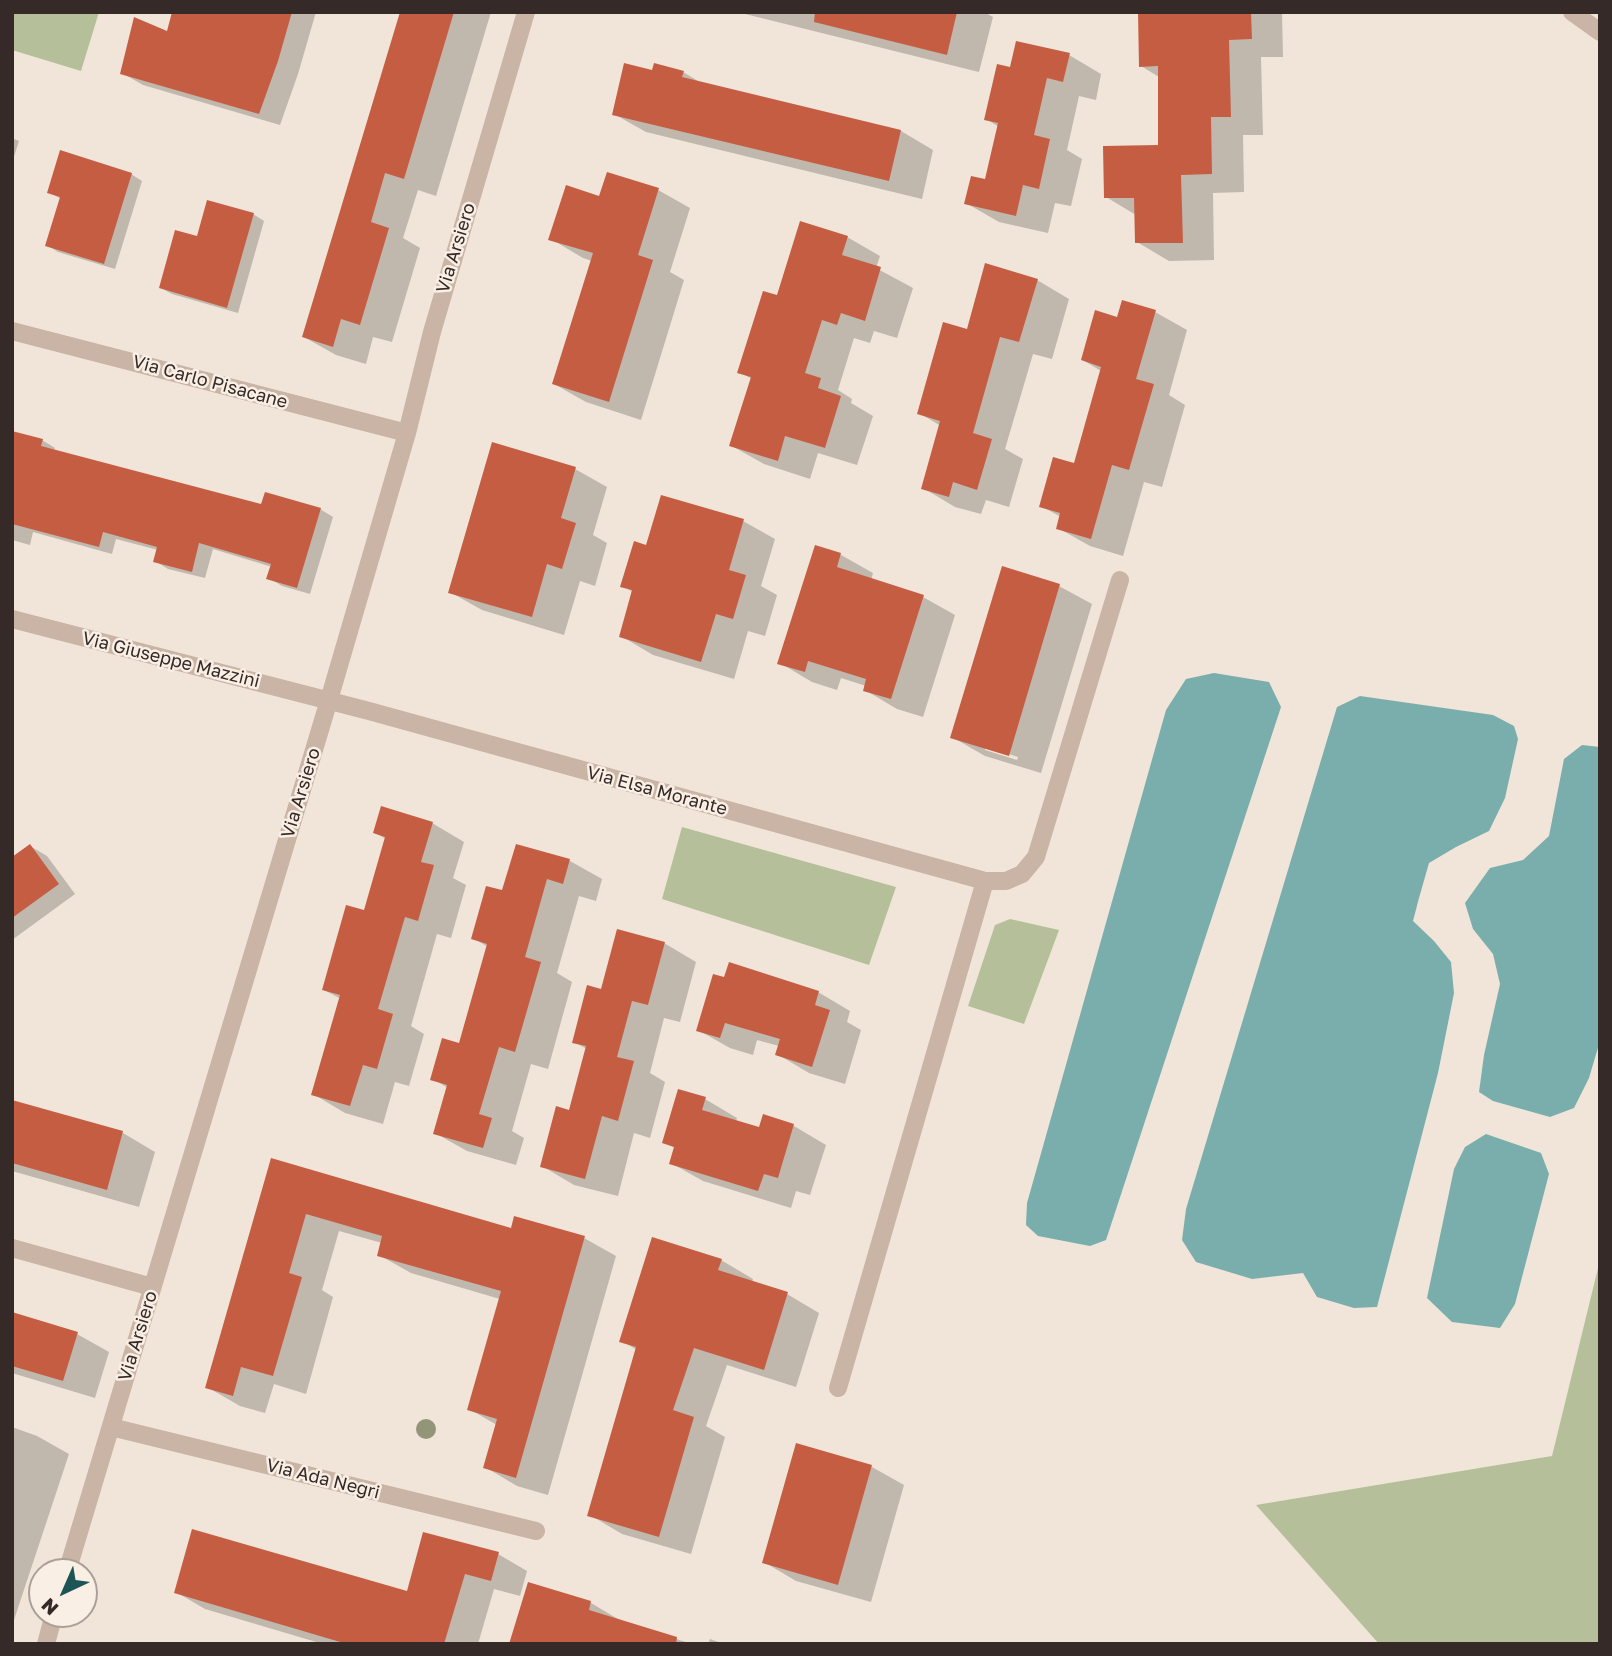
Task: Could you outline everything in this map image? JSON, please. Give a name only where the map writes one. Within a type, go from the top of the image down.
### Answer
[{"type":"street","name":"Via Arsiero","points":[[71,1558],[329,700],[407,433],[432,332],[526,12]]},
{"type":"street","points":[[1572,12],[1600,32]]},
{"type":"street","name":"Via Carlo Pisacane","points":[[12,331],[407,433]]},
{"type":"street","name":"Via Elsa Morante","points":[[329,700],[985,881],[1006,881],[1022,874],[1036,857],[1120,580]]},
{"type":"street","name":"Via Giuseppe Mazzini","points":[[12,619],[329,700]]},
{"type":"street","points":[[838,1388],[985,881]]},
{"type":"street","points":[[12,1248],[152,1287]]},
{"type":"street","name":"Via Ada Negri","points":[[111,1427],[536,1531]]},
{"type":"green space","points":[[12,12],[99,12],[81,71],[12,50]]},
{"type":"green space","points":[[682,827],[896,887],[869,965],[662,899]]},
{"type":"green space","points":[[1010,919],[1059,930],[1024,1024],[968,1006],[995,925]]},
{"type":"green space","points":[[1600,1260],[1600,1644],[1379,1644],[1256,1505],[1552,1456]]},
{"type":"water","points":[[1214,673],[1269,682],[1281,707],[1106,1240],[1090,1246],[1038,1236],[1026,1225],[1027,1203],[1166,710],[1186,679]]},
{"type":"water","points":[[1360,696],[1493,715],[1514,726],[1518,739],[1505,798],[1489,831],[1429,863],[1413,921],[1451,962],[1454,993],[1438,1073],[1377,1307],[1354,1308],[1317,1297],[1303,1273],[1252,1279],[1196,1262],[1182,1240],[1186,1209],[1337,707]]},
{"type":"water","points":[[1582,745],[1600,747],[1600,1041],[1589,1078],[1574,1108],[1550,1117],[1493,1101],[1479,1092],[1484,1055],[1500,984],[1493,954],[1473,929],[1465,903],[1490,868],[1523,860],[1549,836],[1564,759]]},
{"type":"water","points":[[1486,1134],[1541,1153],[1549,1174],[1515,1304],[1500,1328],[1452,1322],[1427,1298],[1454,1169],[1465,1147]]},
{"type":"building","points":[[172,12],[292,12],[259,114],[120,74],[134,17],[167,31]]},
{"type":"building","points":[[400,12],[454,12],[404,179],[385,173],[371,222],[389,228],[360,325],[341,319],[333,347],[302,337]]},
{"type":"building","points":[[815,12],[957,12],[947,55],[814,22]]},
{"type":"building","points":[[1138,12],[1251,12],[1252,39],[1229,40],[1231,117],[1211,117],[1212,174],[1181,175],[1183,243],[1135,243],[1134,198],[1104,198],[1103,146],[1158,145],[1158,66],[1139,67]]},
{"type":"building","points":[[1016,41],[1070,53],[1063,82],[1047,78],[1034,135],[1050,139],[1039,189],[1023,185],[1016,216],[964,204],[971,176],[985,179],[998,123],[984,120],[997,64],[1010,67]]},
{"type":"building","points":[[624,63],[652,70],[654,63],[684,71],[682,77],[901,130],[889,181],[612,115]]},
{"type":"building","points":[[60,150],[132,173],[104,264],[45,246],[60,197],[47,193]]},
{"type":"building","points":[[607,172],[659,188],[638,255],[653,260],[609,402],[552,384],[593,253],[548,240],[566,185],[599,196]]},
{"type":"building","points":[[207,200],[254,213],[227,308],[159,288],[175,230],[197,236]]},
{"type":"building","points":[[800,221],[848,236],[842,255],[881,267],[865,321],[841,313],[837,325],[822,320],[805,373],[821,378],[818,388],[841,396],[825,448],[785,436],[778,461],[729,446],[751,377],[737,373],[763,291],[777,295]]},
{"type":"building","points":[[985,263],[1038,279],[1019,342],[1000,337],[973,433],[992,439],[977,490],[953,482],[949,497],[921,489],[940,421],[917,414],[943,322],[967,329]]},
{"type":"building","points":[[1122,300],[1156,310],[1136,379],[1154,384],[1129,470],[1112,465],[1091,539],[1056,529],[1060,513],[1039,507],[1053,457],[1074,463],[1101,367],[1081,360],[1095,310],[1117,317]]},
{"type":"building","points":[[12,431],[43,439],[41,446],[261,504],[265,492],[321,508],[297,588],[266,579],[271,564],[199,543],[192,572],[153,562],[157,547],[103,532],[99,547],[12,524]]},
{"type":"building","points":[[492,442],[576,467],[561,518],[576,523],[562,569],[547,564],[532,617],[448,593]]},
{"type":"building","points":[[661,495],[744,519],[729,570],[746,575],[733,619],[716,614],[701,662],[619,637],[632,590],[620,587],[634,541],[646,545]]},
{"type":"building","points":[[815,545],[841,553],[837,567],[924,595],[891,699],[863,691],[866,679],[808,661],[805,672],[777,664]]},
{"type":"building","points":[[1002,566],[1060,584],[1009,756],[950,738]]},
{"type":"building","points":[[381,806],[433,822],[421,862],[434,865],[418,921],[405,917],[378,1009],[393,1014],[377,1069],[363,1065],[350,1106],[311,1095],[340,995],[322,990],[346,905],[364,910],[385,837],[373,833]]},
{"type":"building","points":[[30,844],[59,884],[12,918],[12,857]]},
{"type":"building","points":[[516,844],[570,859],[563,884],[547,879],[525,957],[541,962],[515,1052],[499,1047],[479,1114],[492,1118],[483,1148],[433,1134],[447,1085],[430,1080],[442,1038],[459,1043],[487,944],[471,939],[486,886],[502,890]]},
{"type":"building","points":[[617,929],[665,942],[648,1005],[632,1001],[617,1057],[634,1061],[618,1121],[602,1116],[585,1179],[540,1167],[556,1106],[569,1110],[586,1046],[572,1043],[587,985],[601,989]]},
{"type":"building","points":[[729,962],[819,991],[815,1005],[830,1010],[812,1067],[775,1055],[780,1039],[725,1023],[720,1038],[696,1031],[713,974],[724,977]]},
{"type":"building","points":[[678,1089],[706,1097],[702,1110],[759,1127],[763,1114],[794,1124],[778,1178],[764,1174],[758,1191],[669,1164],[674,1147],[662,1143]]},
{"type":"building","points":[[12,1100],[123,1131],[107,1190],[12,1163]]},
{"type":"building","points":[[271,1158],[511,1228],[514,1216],[585,1236],[516,1478],[483,1468],[497,1419],[467,1410],[501,1291],[377,1256],[382,1236],[306,1214],[289,1273],[302,1277],[273,1376],[241,1367],[233,1396],[205,1388]]},
{"type":"building","points":[[652,1237],[722,1259],[718,1270],[788,1292],[764,1370],[694,1348],[673,1410],[694,1417],[659,1537],[587,1516],[636,1347],[619,1342]]},
{"type":"building","points":[[12,1312],[78,1332],[63,1381],[12,1366]]},
{"type":"building","points":[[796,1443],[872,1465],[838,1585],[762,1563]]},
{"type":"building","points":[[192,1529],[407,1591],[423,1532],[499,1552],[491,1581],[465,1574],[444,1644],[347,1644],[174,1593]]},
{"type":"building","points":[[528,1582],[591,1601],[589,1610],[677,1637],[676,1644],[509,1644]]}]
